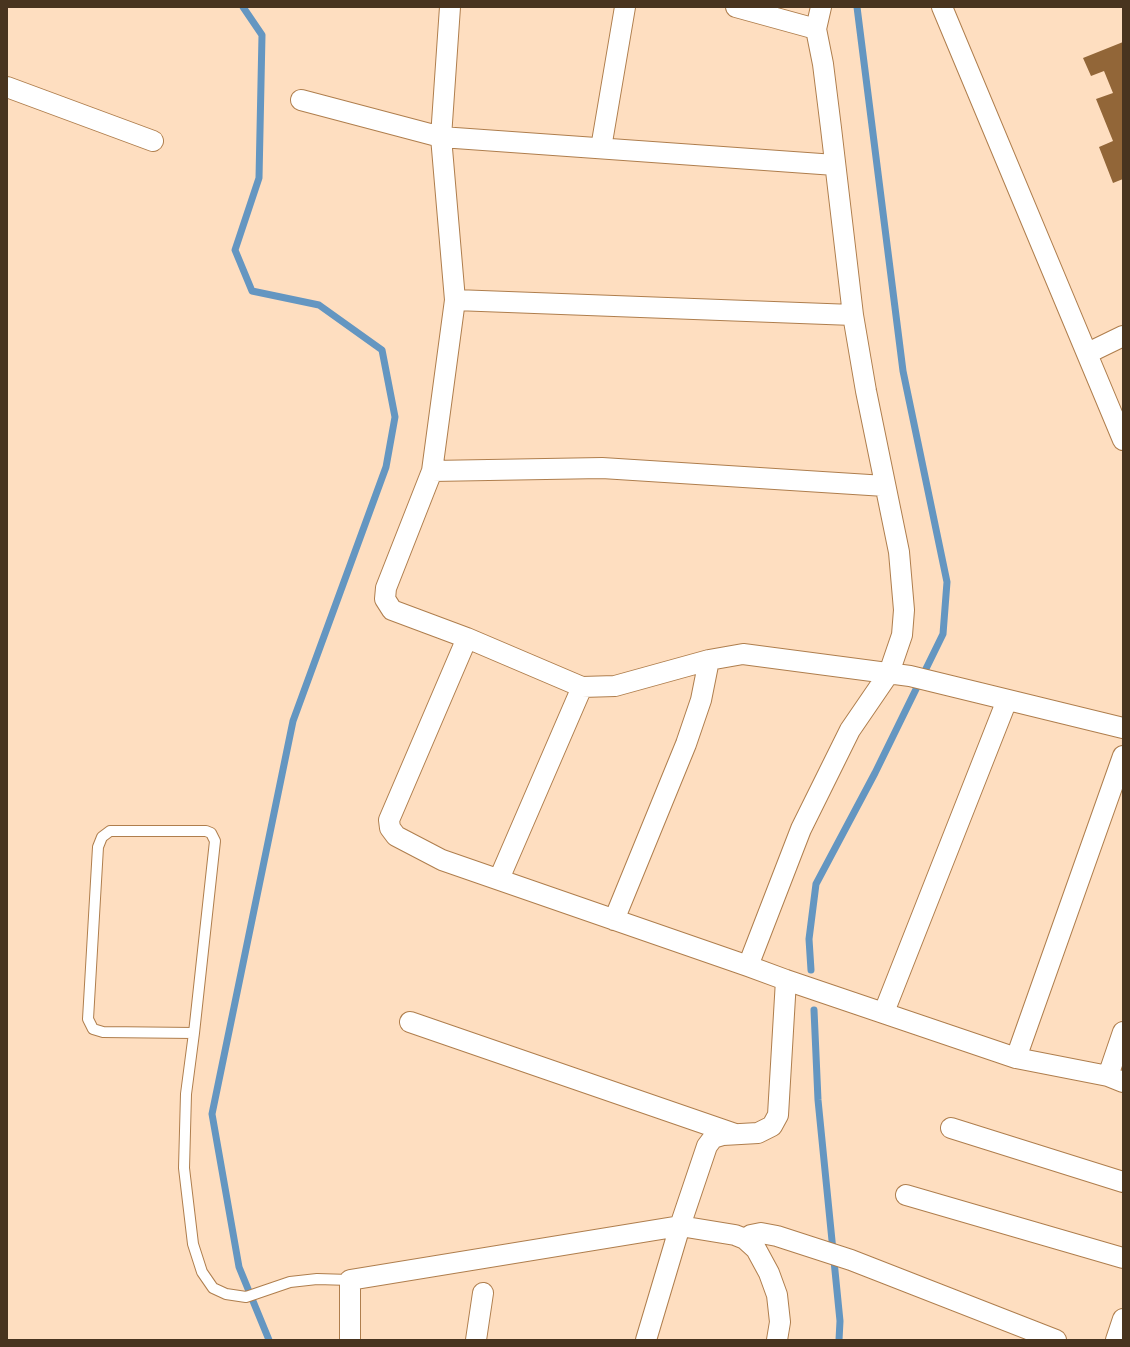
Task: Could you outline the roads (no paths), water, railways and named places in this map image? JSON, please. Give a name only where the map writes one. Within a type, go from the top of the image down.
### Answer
[{"type":"street","points":[[450,7],[441,136],[455,300],[432,472],[386,588],[385,599],[392,610],[467,638],[582,687],[615,686],[709,660],[743,654],[889,672],[910,676],[1123,728]]},
{"type":"street","points":[[601,148],[625,7]]},
{"type":"street","points":[[736,7],[816,29]]},
{"type":"street","points":[[748,966],[801,829],[850,730],[889,672],[902,635],[904,610],[899,552],[884,486],[853,315],[823,64],[816,29],[821,7]]},
{"type":"street","points":[[942,7],[993,132],[1088,353],[1123,440]]},
{"type":"street","points":[[7,87],[153,141]]},
{"type":"street","points":[[301,100],[441,136],[834,165]]},
{"type":"street","points":[[455,300],[853,315]]},
{"type":"street","points":[[1088,353],[1123,336]]},
{"type":"street","points":[[432,472],[602,468],[884,486]]},
{"type":"street","points":[[467,638],[389,820],[390,828],[396,836],[442,860],[786,980],[1016,1058],[1116,1079],[1123,1032]]},
{"type":"street","points":[[614,920],[686,744],[701,700],[709,660]]},
{"type":"street","points":[[499,879],[582,687]]},
{"type":"street","points":[[884,1012],[1007,700]]},
{"type":"street","points":[[1016,1058],[1123,756]]},
{"type":"street","points":[[646,1340],[680,1226],[707,1146],[713,1138],[723,1135],[758,1133],[772,1126],[778,1115],[786,980]]},
{"type":"street","points":[[410,1022],[736,1134]]},
{"type":"street","points":[[951,1128],[1123,1182]]},
{"type":"street","points":[[906,1195],[1123,1258]]},
{"type":"street","points":[[350,1340],[350,1280],[680,1226],[735,1235],[756,1249],[769,1273],[777,1296],[780,1322],[777,1340]]},
{"type":"street","points":[[744,1240],[751,1235],[761,1233],[777,1236],[851,1260],[1056,1340]]},
{"type":"street","points":[[476,1340],[483,1292]]},
{"type":"street","points":[[1116,1340],[1123,1319]]},
{"type":"lane","points":[[194,1034],[103,1032],[93,1029],[88,1019],[98,847],[102,837],[110,831],[206,831],[211,833],[215,841],[194,1034],[186,1094],[184,1168],[193,1244],[202,1272],[213,1288],[226,1294],[246,1297],[290,1282],[317,1279],[350,1280]]},
{"type":"waterway","points":[[243,7],[262,35],[259,178],[235,250],[252,291],[319,305],[382,350],[395,417],[386,467],[293,721],[212,1114],[239,1267],[269,1340]]},
{"type":"waterway","points":[[811,970],[809,939],[816,884],[875,773],[943,634],[947,582],[903,371],[857,7]]},
{"type":"waterway","points":[[814,1010],[818,1100],[840,1321],[839,1340]]}]
